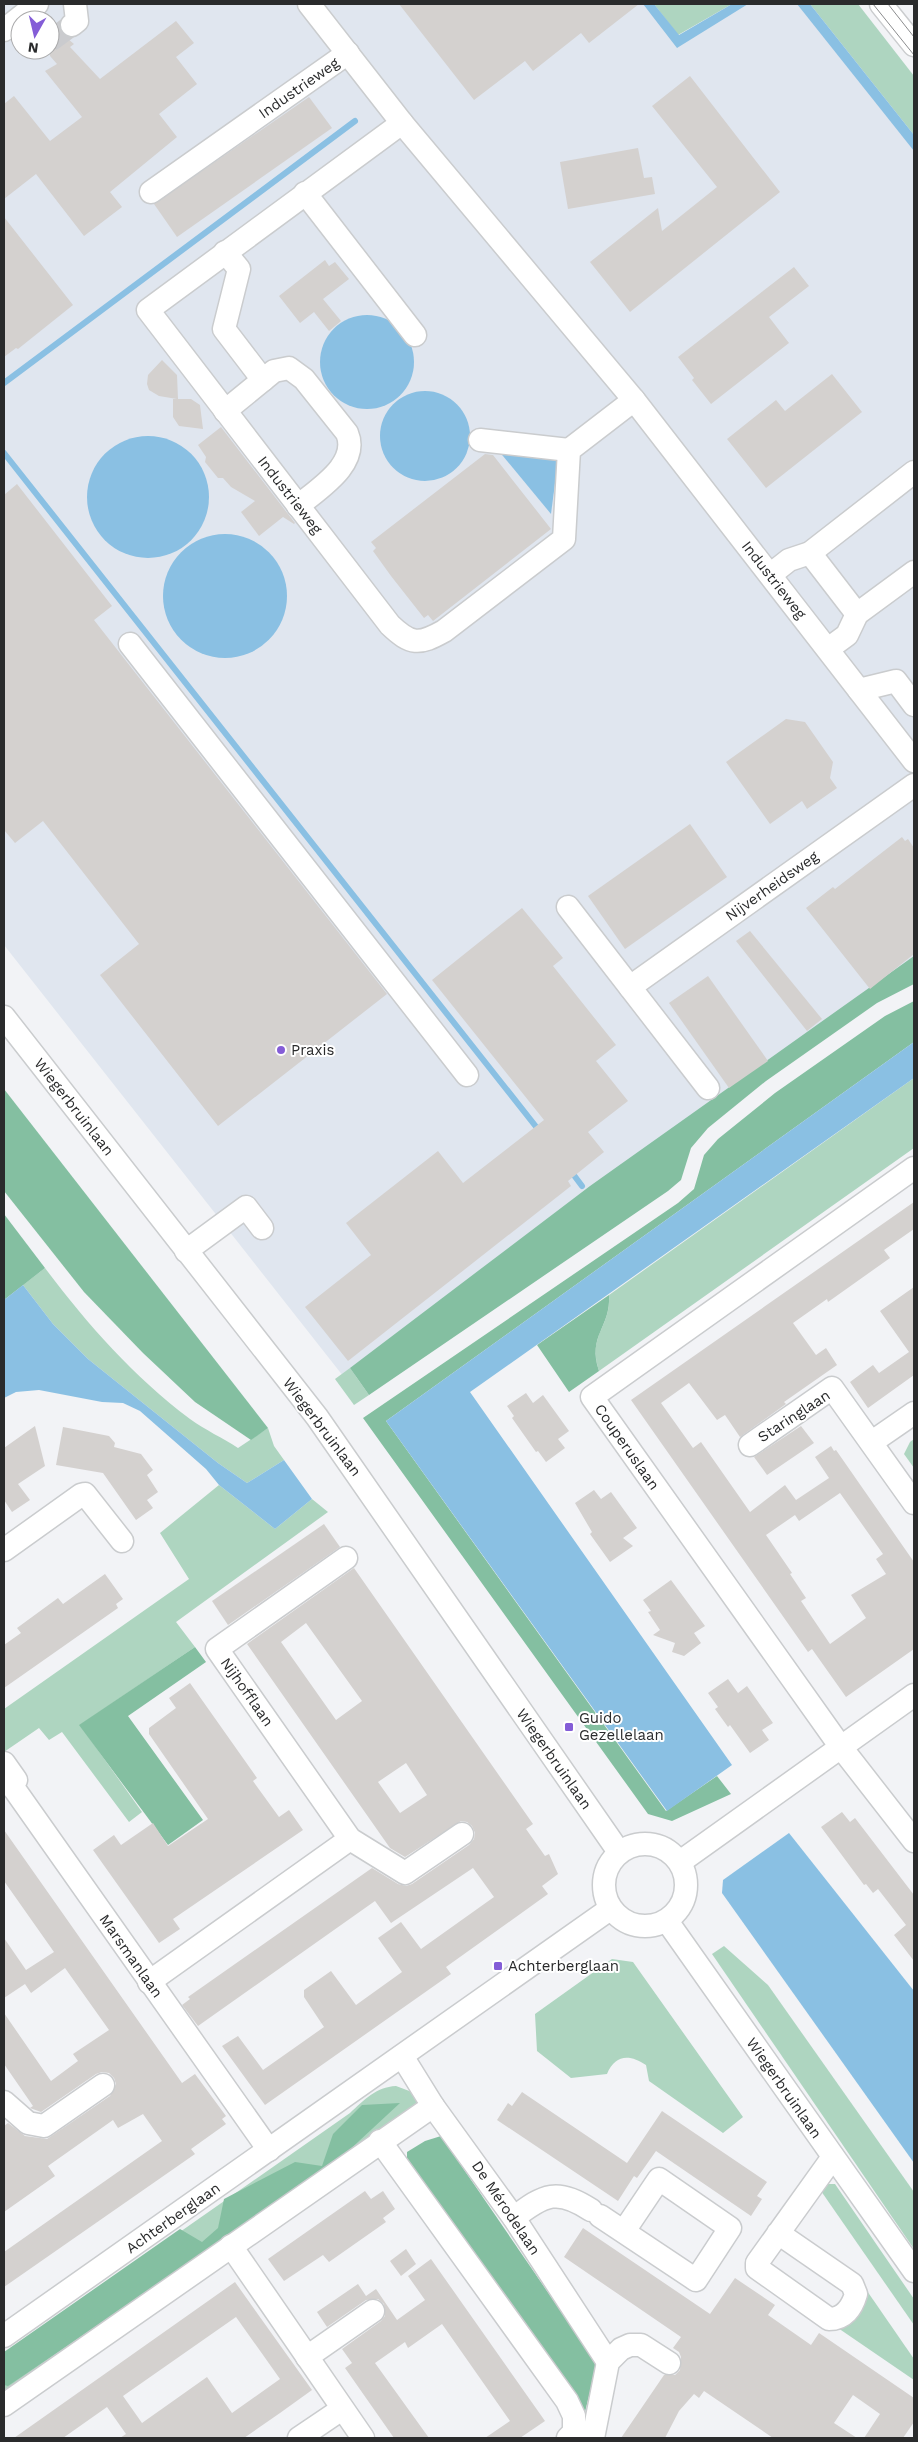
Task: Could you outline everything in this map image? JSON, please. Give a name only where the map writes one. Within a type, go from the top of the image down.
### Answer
[{"type":"street","name":"Industrieweg","points":[[309,4],[402,123],[634,400],[914,760]]},
{"type":"street","points":[[881,4],[914,45]]},
{"type":"street","name":"Industrieweg","points":[[151,192],[348,53]]},
{"type":"street","name":"Industrieweg","points":[[402,123],[148,310],[390,624],[402,637],[420,643],[444,631],[564,539],[569,450]]},
{"type":"street","points":[[305,193],[415,335]]},
{"type":"street","points":[[226,252],[239,269],[224,330],[263,380]]},
{"type":"street","points":[[225,410],[274,371],[281,368],[297,372],[347,433],[350,440],[349,452],[335,475],[298,506]]},
{"type":"street","points":[[480,440],[569,450],[634,400]]},
{"type":"street","points":[[770,575],[789,560],[810,553],[914,472]]},
{"type":"street","points":[[810,553],[857,614]]},
{"type":"street","points":[[828,649],[847,635],[857,614],[914,572]]},
{"type":"street","points":[[130,644],[467,1075]]},
{"type":"street","points":[[859,690],[896,681],[914,705]]},
{"type":"street","name":"Nijverheidsweg","points":[[630,987],[914,785]]},
{"type":"street","points":[[568,907],[708,1088]]},
{"type":"street","name":"Wiegerbruinlaan","points":[[4,1018],[350,1463],[619,1852]]},
{"type":"street","name":"Couperuslaan","points":[[840,1746],[592,1396],[914,1168]]},
{"type":"street","points":[[186,1251],[246,1207],[262,1228]]},
{"type":"street","name":"Staringlaan","points":[[750,1445],[832,1388],[914,1503]]},
{"type":"street","points":[[872,1442],[914,1413]]},
{"type":"street","points":[[4,1550],[81,1495],[86,1494],[122,1541]]},
{"type":"street","name":"Nijhofflaan","points":[[346,1558],[217,1649],[350,1839],[405,1873],[462,1834]]},
{"type":"street","points":[[680,1862],[914,1695]]},
{"type":"street","points":[[840,1746],[914,1841]]},
{"type":"street","name":"Marsmanlaan","points":[[4,1763],[16,1780],[10,1784],[14,1790],[268,2150]]},
{"type":"street","points":[[149,1982],[350,1839]]},
{"type":"street","points":[[652,1844],[668,1850],[680,1862],[686,1878],[686,1894],[679,1909],[667,1920],[652,1926],[636,1926],[622,1920],[610,1909],[604,1898],[604,1879],[610,1861],[619,1852],[634,1845],[652,1844]]},
{"type":"street","name":"Achterberglaan","points":[[4,2336],[610,1909]]},
{"type":"street","name":"Wiegerbruinlaan","points":[[667,1920],[914,2271]]},
{"type":"street","name":"De Mérodelaan","points":[[402,2056],[433,2106],[514,2218],[608,2362]]},
{"type":"street","points":[[4,2102],[28,2123],[44,2126],[103,2085]]},
{"type":"street","points":[[4,2405],[380,2141],[433,2106]]},
{"type":"street","points":[[380,2141],[567,2401],[582,2435]]},
{"type":"street","points":[[778,2233],[833,2157]]},
{"type":"street","points":[[514,2218],[533,2203],[559,2195],[574,2199],[696,2280],[730,2228],[659,2179],[624,2231]]},
{"type":"street","points":[[231,2246],[363,2438]]},
{"type":"street","points":[[307,2357],[373,2311]]},
{"type":"street","points":[[582,2435],[608,2362],[621,2349],[630,2345],[641,2345],[669,2363]]},
{"type":"street","points":[[298,2438],[342,2408]]},
{"type":"shaded area","points":[[4,4],[643,4],[678,47],[746,4],[798,4],[914,150],[914,959],[783,1052],[347,1381],[4,945]]},
{"type":"green space","points":[[654,4],[732,4],[678,35]]},
{"type":"green space","points":[[810,4],[858,4],[914,76],[914,135]]},
{"type":"green space","points":[[914,956],[914,984],[877,1003],[766,1081],[708,1128],[691,1148],[681,1180],[668,1191],[369,1395],[350,1368],[590,1186]]},
{"type":"green space","points":[[914,1001],[914,1042],[386,1421],[666,1811],[717,1776],[731,1794],[672,1821],[648,1814],[363,1418],[678,1203],[694,1189],[704,1155],[718,1139],[775,1093],[885,1016]]},
{"type":"green space","points":[[914,1078],[914,1148],[599,1371],[596,1359],[597,1340],[607,1316],[609,1295]]},
{"type":"green space","points":[[4,1089],[268,1428],[251,1440],[195,1402],[143,1353],[84,1292],[4,1191]]},
{"type":"green space","points":[[4,1214],[45,1268],[4,1300]]},
{"type":"green space","points":[[45,1268],[94,1329],[130,1367],[169,1402],[196,1423],[238,1448],[268,1428],[274,1446],[284,1460],[247,1483],[218,1463],[88,1359],[53,1324],[23,1285]]},
{"type":"green space","points":[[609,1295],[607,1316],[597,1340],[596,1359],[599,1371],[569,1392],[537,1345]]},
{"type":"green space","points":[[350,1368],[369,1395],[354,1405],[335,1379]]},
{"type":"green space","points":[[914,1439],[914,1468],[904,1454],[910,1442]]},
{"type":"green space","points":[[219,1485],[275,1529],[312,1499],[328,1512],[176,1622],[195,1647],[80,1725],[142,1812],[129,1822],[62,1732],[49,1740],[39,1728],[4,1752],[4,1709],[189,1579],[160,1533]]},
{"type":"green space","points":[[195,1647],[206,1662],[128,1716],[203,1820],[168,1845],[79,1725]]},
{"type":"green space","points":[[724,1946],[768,1985],[914,2192],[914,2249],[712,1954]]},
{"type":"green space","points":[[612,1959],[633,1962],[743,2117],[723,2133],[649,2081],[646,2065],[640,2061],[629,2058],[619,2059],[610,2067],[607,2074],[571,2078],[537,2051],[535,2014]]},
{"type":"green space","points":[[396,2086],[412,2092],[418,2100],[417,2104],[4,2395],[4,2355],[350,2113],[371,2095],[382,2089]]},
{"type":"green space","points":[[400,2103],[331,2167],[8,2386],[4,2385],[4,2352],[180,2229],[202,2242],[218,2228],[224,2199],[295,2162],[322,2166],[333,2134],[362,2105]]},
{"type":"green space","points":[[441,2136],[597,2364],[585,2412],[407,2159],[407,2152],[425,2141]]},
{"type":"green space","points":[[828,2184],[835,2184],[914,2299],[914,2325],[821,2191]]},
{"type":"green space","points":[[865,2288],[914,2359],[914,2380],[838,2328]]},
{"type":"water","points":[[643,4],[654,4],[679,35],[732,4],[748,4],[677,48]]},
{"type":"water","points":[[797,4],[810,4],[914,135],[914,151]]},
{"type":"water","points":[[367,315],[385,318],[400,329],[411,344],[414,362],[411,380],[400,395],[385,406],[367,409],[349,406],[334,395],[323,380],[320,362],[323,344],[334,329],[349,318]]},
{"type":"water","points":[[425,391],[434,392],[450,399],[462,411],[469,427],[469,445],[462,461],[450,473],[434,480],[425,481],[416,480],[400,473],[388,461],[381,445],[380,436],[381,427],[388,411],[400,399],[416,392]]},
{"type":"water","points":[[148,436],[171,440],[191,454],[205,474],[209,497],[205,520],[191,540],[171,554],[148,558],[125,554],[105,540],[91,520],[87,497],[91,474],[105,454],[125,440]]},
{"type":"water","points":[[498,450],[558,460],[551,514]]},
{"type":"water","points":[[225,534],[249,539],[269,552],[282,572],[287,596],[282,620],[269,640],[249,653],[225,658],[201,653],[181,640],[168,620],[163,596],[168,572],[181,552],[201,539]]},
{"type":"water","points":[[914,1042],[914,1078],[470,1392],[732,1765],[667,1811],[386,1421]]},
{"type":"water","points":[[23,1285],[53,1324],[88,1359],[218,1463],[247,1483],[284,1460],[312,1499],[275,1529],[219,1485],[206,1469],[140,1411],[123,1403],[102,1402],[39,1390],[16,1392],[4,1398],[4,1300]]},
{"type":"water","points":[[789,1833],[914,1991],[914,2163],[722,1893],[723,1880]]},
{"type":"building","points":[[399,4],[639,4],[589,43],[581,33],[533,71],[525,61],[474,100]]},
{"type":"building","points":[[176,21],[194,43],[176,57],[197,84],[159,114],[177,137],[110,192],[122,207],[84,236],[36,174],[4,199],[4,104],[14,96],[50,141],[82,117],[45,71],[57,64],[54,60],[60,60],[60,29],[62,34],[74,44],[70,47],[100,79]]},
{"type":"building","points":[[690,76],[780,192],[630,312],[590,262],[658,208],[662,231],[717,187],[652,106]]},
{"type":"building","points":[[309,97],[332,128],[177,237],[154,204]]},
{"type":"building","points":[[638,148],[644,178],[652,177],[655,194],[568,209],[560,162]]},
{"type":"building","points":[[4,217],[73,305],[18,349],[16,348],[4,357]]},
{"type":"building","points":[[325,260],[329,266],[335,262],[349,279],[323,299],[341,321],[329,331],[314,312],[300,323],[279,296]]},
{"type":"building","points":[[794,267],[809,286],[769,317],[789,343],[711,404],[692,380],[694,378],[678,357]]},
{"type":"building","points":[[162,360],[177,375],[178,399],[191,399],[200,405],[203,429],[179,426],[173,417],[173,399],[177,399],[159,396],[149,390],[147,384],[148,375]]},
{"type":"building","points":[[832,374],[862,412],[766,488],[727,439],[776,400],[785,411]]},
{"type":"building","points":[[221,427],[294,524],[283,517],[259,536],[241,512],[255,501],[231,487],[223,478],[218,478],[205,462],[206,457],[198,445]]},
{"type":"building","points":[[485,454],[493,455],[551,529],[433,621],[428,615],[424,618],[373,551],[376,548],[371,542]]},
{"type":"building","points":[[17,484],[112,606],[94,620],[387,994],[218,1126],[100,975],[139,944],[43,821],[15,843],[4,830],[4,495]]},
{"type":"building","points":[[786,719],[805,722],[833,762],[830,778],[837,788],[807,809],[802,801],[770,824],[726,762]]},
{"type":"building","points":[[690,824],[727,877],[625,949],[588,896]]},
{"type":"building","points":[[902,837],[905,841],[908,839],[914,848],[914,954],[870,989],[806,908],[833,887],[835,889]]},
{"type":"building","points":[[522,908],[563,958],[553,966],[616,1045],[596,1061],[628,1101],[588,1132],[604,1152],[568,1181],[571,1186],[348,1361],[305,1307],[371,1255],[346,1223],[438,1151],[463,1183],[544,1120],[432,980]]},
{"type":"building","points":[[750,931],[822,1019],[807,1031],[736,941]]},
{"type":"building","points":[[708,976],[768,1061],[729,1088],[669,1003]]},
{"type":"building","points":[[914,1202],[914,1229],[884,1250],[890,1258],[828,1302],[827,1299],[793,1323],[816,1355],[826,1348],[837,1365],[784,1402],[786,1404],[740,1437],[725,1415],[717,1420],[689,1383],[661,1403],[693,1448],[701,1442],[750,1512],[785,1485],[796,1500],[829,1478],[815,1457],[831,1446],[834,1451],[836,1450],[914,1562],[914,1649],[846,1697],[812,1649],[808,1652],[631,1400]],"holes":[[[840,1493],[883,1554],[876,1559],[886,1574],[851,1595],[866,1618],[830,1644],[801,1601],[806,1598],[790,1574],[792,1573],[766,1535],[795,1515],[799,1521]]]},
{"type":"building","points":[[914,1287],[914,1375],[868,1408],[850,1382],[873,1365],[879,1373],[909,1352],[880,1311]]},
{"type":"building","points":[[526,1393],[533,1403],[543,1395],[569,1431],[558,1439],[565,1448],[546,1462],[538,1451],[536,1452],[512,1418],[514,1416],[507,1406]]},
{"type":"building","points":[[35,1426],[45,1466],[18,1484],[30,1500],[12,1512],[4,1500],[4,1448]]},
{"type":"building","points":[[801,1426],[814,1443],[767,1475],[754,1457]]},
{"type":"building","points":[[63,1427],[109,1436],[115,1443],[114,1447],[141,1454],[153,1470],[147,1475],[158,1492],[147,1500],[153,1508],[136,1520],[103,1473],[56,1465]]},
{"type":"building","points":[[594,1490],[601,1499],[611,1492],[637,1528],[623,1538],[633,1546],[610,1562],[590,1534],[592,1532],[575,1503]]},
{"type":"building","points":[[324,1524],[340,1547],[228,1625],[212,1601]]},
{"type":"building","points":[[354,1568],[533,1824],[526,1829],[545,1856],[549,1854],[558,1874],[542,1886],[548,1894],[446,1967],[451,1974],[265,2105],[222,2046],[238,2036],[263,2070],[324,2027],[304,1997],[304,1990],[331,1971],[356,2005],[402,1972],[378,1938],[401,1922],[421,1949],[494,1897],[473,1868],[391,1923],[375,1901],[198,2026],[182,2005],[190,1999],[188,1997],[372,1868],[398,1884],[406,1886],[412,1884],[469,1845],[474,1839],[475,1833],[472,1826],[467,1822],[461,1821],[405,1857],[390,1848],[247,1644]],"holes":[[[306,1623],[362,1701],[336,1720],[281,1642]],[[406,1763],[427,1795],[400,1813],[378,1782]]]},
{"type":"building","points":[[105,1574],[123,1599],[116,1604],[118,1608],[4,1688],[4,1645],[21,1633],[17,1628],[58,1598],[63,1604]]},
{"type":"building","points":[[671,1580],[705,1626],[694,1633],[701,1643],[684,1656],[672,1652],[675,1643],[653,1635],[660,1630],[648,1612],[651,1611],[643,1600]]},
{"type":"building","points":[[728,1679],[738,1693],[747,1686],[773,1723],[762,1730],[769,1740],[750,1753],[730,1725],[728,1727],[715,1709],[718,1707],[708,1693]]},
{"type":"building","points":[[190,1683],[257,1778],[253,1781],[279,1817],[289,1810],[303,1830],[173,1919],[180,1929],[159,1943],[93,1850],[114,1835],[121,1845],[153,1823],[168,1846],[208,1819],[149,1734],[149,1728],[176,1708],[169,1698]]},
{"type":"building","points":[[842,1812],[850,1822],[855,1818],[914,1895],[914,1961],[894,1935],[906,1925],[878,1889],[873,1893],[866,1884],[864,1885],[821,1827]]},
{"type":"building","points":[[4,1830],[182,2083],[195,2074],[226,2116],[222,2119],[226,2124],[191,2149],[195,2154],[4,2287],[4,2252],[162,2141],[143,2114],[118,2128],[113,2120],[48,2166],[55,2176],[4,2212],[4,2126],[8,2123],[25,2136],[47,2139],[110,2096],[116,2084],[114,2078],[109,2073],[102,2072],[96,2074],[41,2112],[30,2108],[33,2106],[4,2064],[4,2013],[51,2081],[78,2061],[73,2054],[109,2030],[65,1968],[31,1993],[25,1984],[4,1998],[4,1938],[26,1970],[54,1952],[4,1881]]},
{"type":"building","points":[[522,2092],[627,2163],[662,2111],[767,2182],[757,2196],[762,2199],[751,2216],[656,2151],[637,2178],[634,2176],[618,2201],[497,2120],[508,2103],[512,2106]]},
{"type":"building","points":[[365,2191],[371,2199],[383,2191],[395,2209],[383,2218],[386,2222],[329,2262],[323,2255],[284,2281],[268,2259]]},
{"type":"building","points":[[583,2228],[710,2314],[735,2278],[775,2305],[768,2315],[811,2345],[819,2333],[914,2398],[914,2422],[903,2438],[864,2438],[880,2414],[853,2395],[834,2423],[857,2438],[773,2438],[704,2391],[699,2398],[694,2394],[679,2411],[665,2438],[621,2438],[664,2375],[675,2375],[680,2370],[681,2357],[679,2352],[673,2348],[681,2337],[564,2257]]},
{"type":"building","points":[[406,2249],[416,2264],[401,2276],[390,2261]]},
{"type":"building","points":[[431,2259],[545,2421],[520,2438],[485,2438],[510,2421],[442,2324],[408,2348],[405,2342],[375,2363],[429,2438],[394,2438],[345,2368],[352,2363],[342,2349],[381,2321],[385,2316],[384,2304],[378,2299],[366,2300],[327,2327],[317,2312],[358,2284],[366,2296],[376,2289],[397,2320],[425,2300],[408,2276]]},
{"type":"building","points":[[235,2282],[312,2390],[244,2438],[120,2438],[126,2434],[107,2407],[63,2438],[14,2438]],"holes":[[[236,2317],[280,2379],[232,2413],[207,2377],[142,2423],[123,2396]]]},
{"type":"waterway","points":[[4,383],[355,121]]},
{"type":"waterway","points":[[4,453],[541,1133]]},
{"type":"waterway","points":[[570,1170],[582,1186]]},
{"type":"tunnel","points":[[60,34],[72,25]]},
{"type":"tram line","points":[[873,4],[914,55]]},
{"type":"tram line","points":[[888,4],[914,37]]},
{"type":"place","name":"Praxis","points":[[281,1050]]},
{"type":"place","name":"Guido Gezellelaan","points":[[569,1727]]},
{"type":"place","name":"Achterberglaan","points":[[498,1966]]}]
